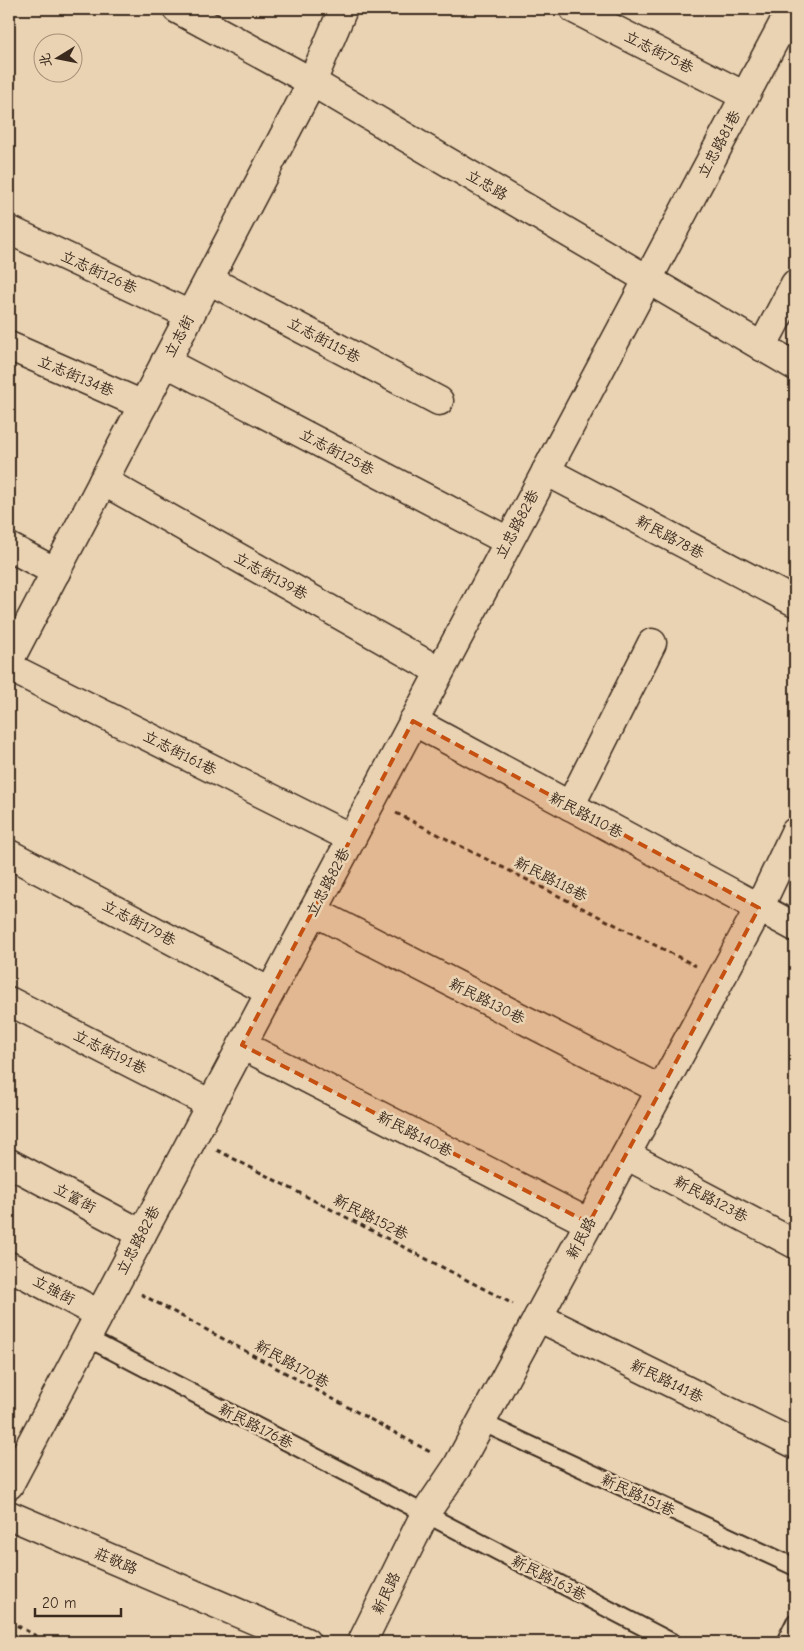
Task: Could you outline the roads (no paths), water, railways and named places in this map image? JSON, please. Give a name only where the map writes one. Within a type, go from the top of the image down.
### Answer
[{"type":"street","name":"立忠路","points":[[177,9],[312,82],[795,366]]},
{"type":"street","name":"立志街","points":[[9,661],[312,82],[343,9]]},
{"type":"street","name":"立志街75巷","points":[[574,9],[745,96]]},
{"type":"street","name":"立忠路81巷","points":[[647,279],[745,96],[785,11]]},
{"type":"street","name":"立志街126巷","points":[[9,230],[190,315]]},
{"type":"street","name":"立忠路82巷","points":[[9,1485],[647,279]]},
{"type":"street","name":"立志街115巷","points":[[209,280],[439,401]]},
{"type":"street","points":[[762,347],[795,284]]},
{"type":"street","name":"立志街134巷","points":[[9,346],[143,405]]},
{"type":"street","name":"立志街125巷","points":[[165,362],[508,541]]},
{"type":"street","name":"新民路78巷","points":[[546,471],[795,602]]},
{"type":"street","name":"立志街139巷","points":[[103,482],[439,671]]},
{"type":"street","points":[[9,546],[56,572]]},
{"type":"street","points":[[570,806],[652,643]]},
{"type":"street","name":"立志街161巷","points":[[9,667],[351,838]]},
{"type":"street","name":"新民路110巷","points":[[413,721],[795,927]]},
{"type":"street","name":"新民路","points":[[362,1642],[425,1514],[457,1467],[759,908],[795,832]]},
{"type":"street","name":"立志街179巷","points":[[9,854],[270,992]]},
{"type":"street","name":"新民路130巷","points":[[313,911],[661,1090]]},
{"type":"street","name":"立志街191巷","points":[[9,1001],[210,1104]]},
{"type":"street","name":"新民路140巷","points":[[242,1045],[589,1223]]},
{"type":"street","name":"新民路123巷","points":[[626,1154],[795,1244]]},
{"type":"street","name":"立富街","points":[[9,1163],[142,1234]]},
{"type":"street","name":"立強街","points":[[9,1266],[99,1314]]},
{"type":"street","name":"新民路141巷","points":[[538,1316],[795,1444]]},
{"type":"street","name":"莊敬路","points":[[9,1515],[306,1642]]},
{"type":"lane","name":"新民路176巷","points":[[87,1338],[425,1514]]},
{"type":"lane","name":"新民路151巷","points":[[481,1422],[795,1567]]},
{"type":"lane","name":"新民路163巷","points":[[425,1514],[672,1642]]},
{"type":"lane","points":[[785,1642],[795,1622]]}]
